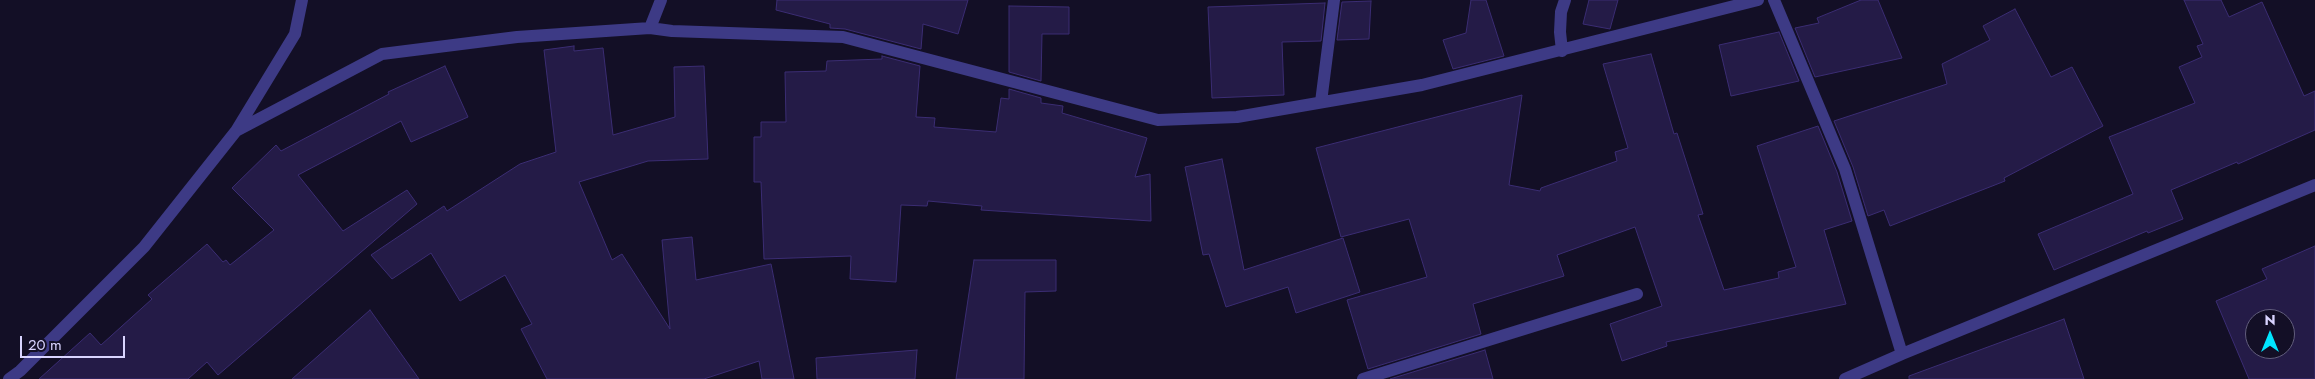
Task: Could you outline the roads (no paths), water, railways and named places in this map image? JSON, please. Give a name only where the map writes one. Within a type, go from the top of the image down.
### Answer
[{"type":"street","points":[[9,379],[24,375],[144,247],[236,131],[294,34],[302,0]]},
{"type":"street","points":[[650,28],[661,0]]},
{"type":"street","points":[[1321,102],[1334,0]]},
{"type":"street","points":[[1562,51],[1560,32],[1561,12],[1565,0]]},
{"type":"street","points":[[236,131],[382,54],[517,36],[650,28],[672,31],[843,36],[1158,120],[1237,118],[1422,85],[1758,0]]},
{"type":"street","points":[[1774,0],[1845,169],[1902,354]]},
{"type":"street","points":[[1845,379],[2315,185]]},
{"type":"street","points":[[1363,379],[1637,294]]}]
